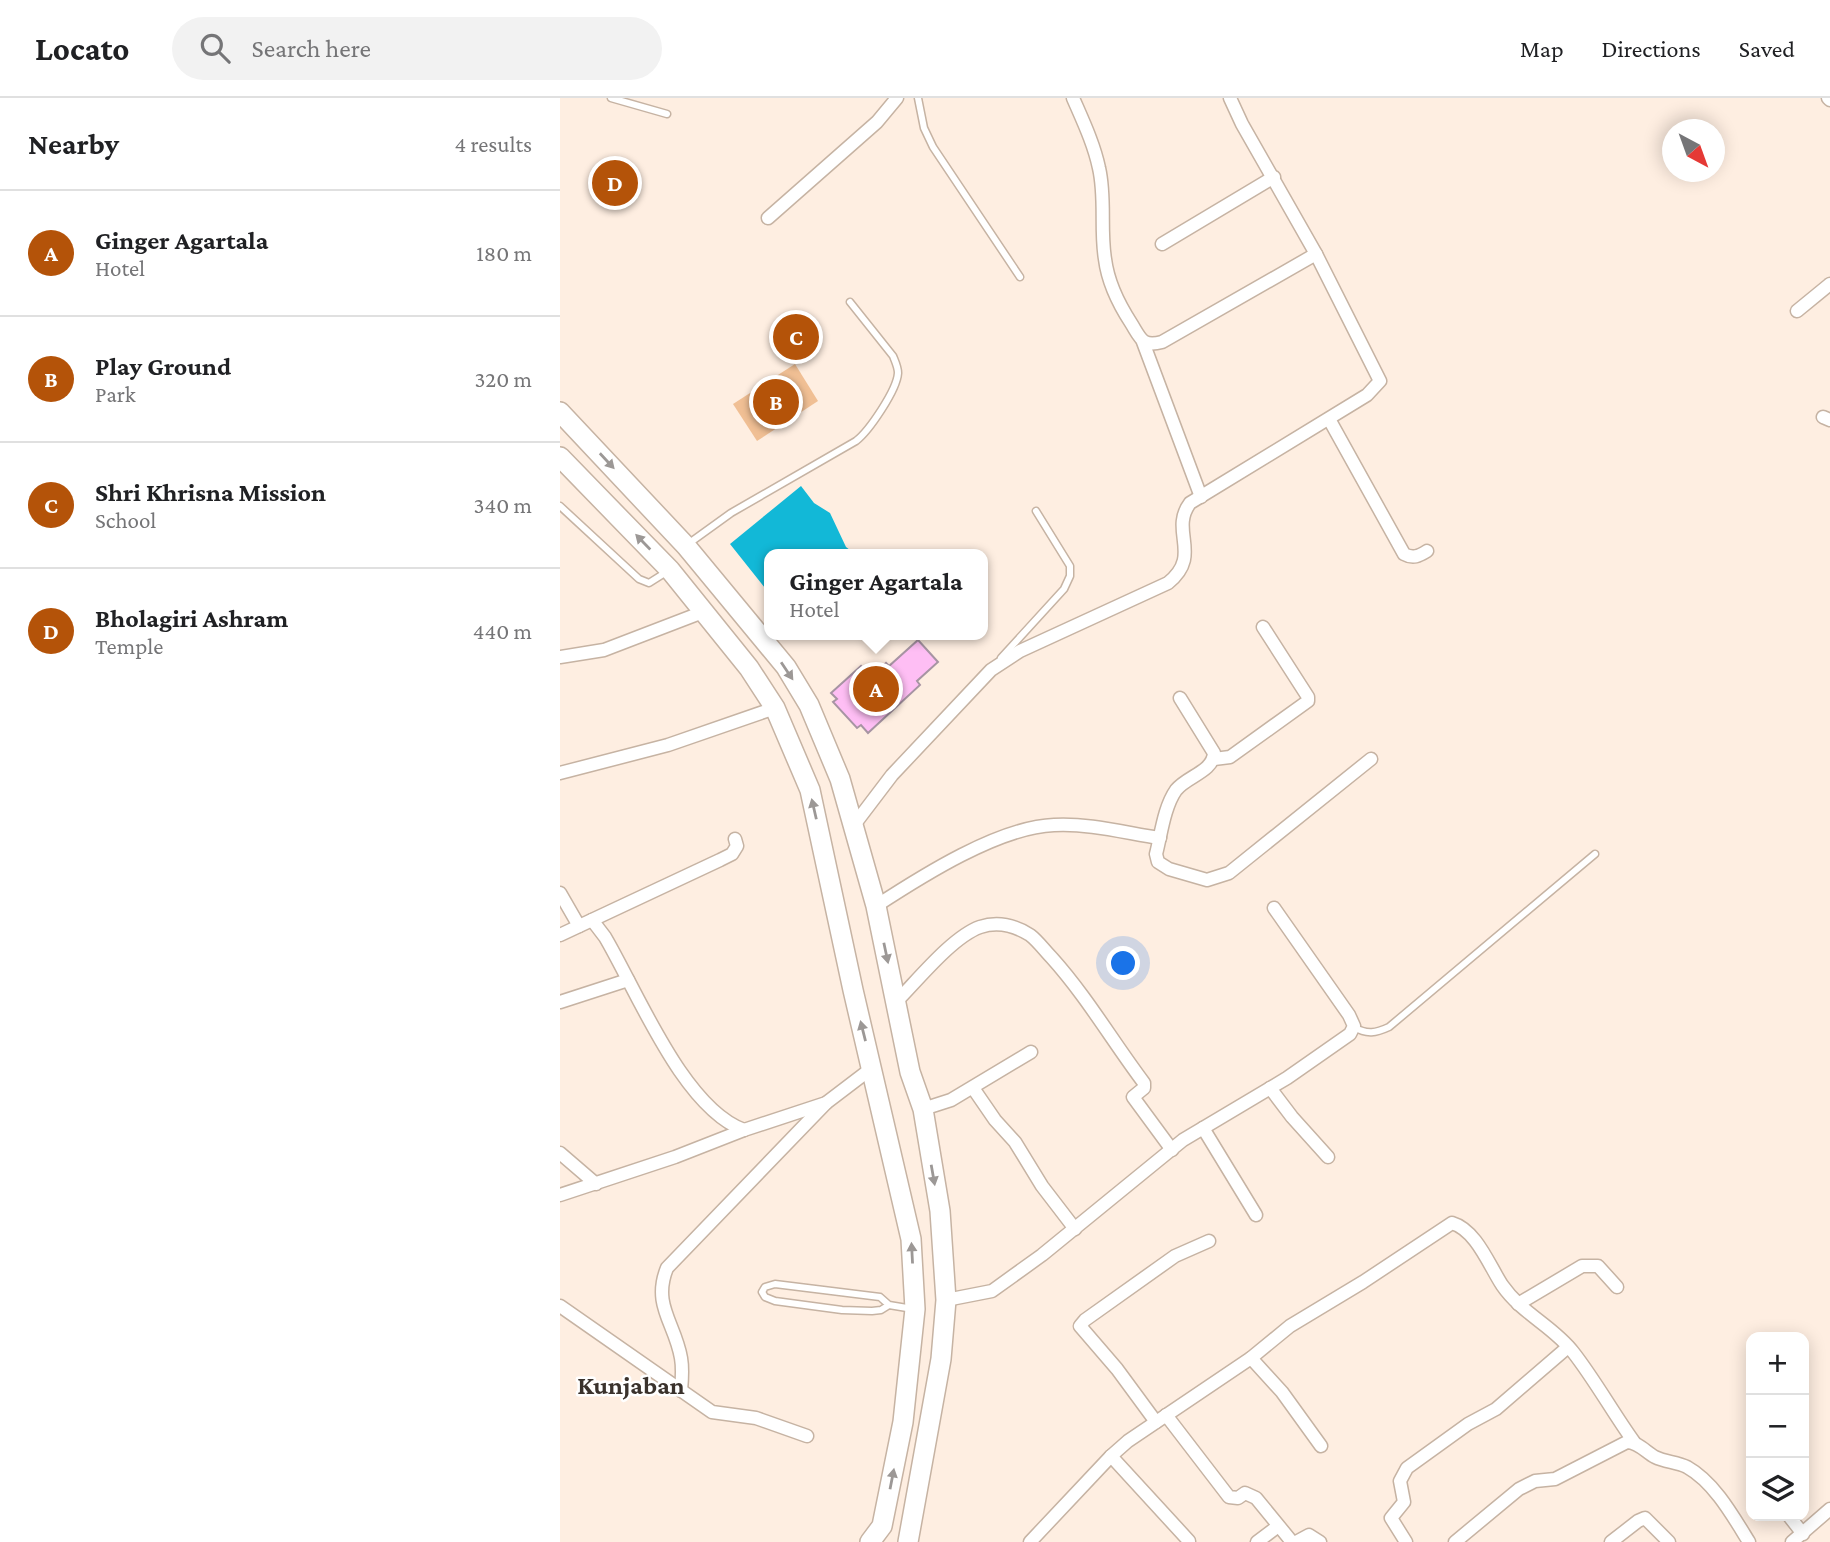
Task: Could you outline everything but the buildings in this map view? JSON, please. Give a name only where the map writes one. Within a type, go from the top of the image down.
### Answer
[{"type":"main road","points":[[560,412],[686,546],[786,667],[809,705],[840,779],[876,906],[910,1072],[923,1110],[940,1211],[946,1300],[941,1359],[908,1542]]},
{"type":"main road","points":[[579,432],[560,457],[670,570],[749,668],[775,708],[810,790],[911,1239],[915,1309],[903,1422],[882,1526],[870,1542]]},
{"type":"street","points":[[768,218],[877,122],[897,98]]},
{"type":"street","points":[[1073,98],[1099,167],[1103,192],[1104,258],[1116,300],[1143,342],[1201,498]]},
{"type":"street","points":[[854,825],[892,775],[991,670],[1020,651],[1168,583],[1180,573],[1186,544],[1181,522],[1190,503],[1367,395],[1380,381],[1316,254],[1230,98]]},
{"type":"street","points":[[1162,244],[1274,177]]},
{"type":"street","points":[[1143,342],[1150,345],[1162,342],[1316,254]]},
{"type":"street","points":[[1797,311],[1830,284]]},
{"type":"street","points":[[1329,419],[1404,554],[1410,557],[1418,556],[1427,551]]},
{"type":"street","points":[[560,657],[604,650],[703,612]]},
{"type":"street","points":[[1263,627],[1308,696],[1308,701],[1230,757],[1214,759],[1176,791],[1160,838],[1156,854],[1158,862],[1207,880],[1229,873],[1371,759]]},
{"type":"street","points":[[1180,698],[1214,752],[1214,759]]},
{"type":"street","points":[[560,773],[668,745],[775,708]]},
{"type":"street","points":[[876,906],[943,866],[1024,830],[1054,825],[1090,827],[1160,838]]},
{"type":"street","points":[[560,935],[732,854],[737,846],[735,839]]},
{"type":"street","points":[[560,893],[579,926]]},
{"type":"street","points":[[946,1300],[992,1291],[1172,1150],[1350,1034],[1354,1026],[1349,1015],[1274,908]]},
{"type":"street","points":[[592,920],[605,937],[686,1080],[732,1126],[744,1130]]},
{"type":"street","points":[[896,1002],[937,959],[977,928],[996,923],[1017,928],[1033,937],[1085,998],[1144,1083],[1144,1088],[1133,1097],[1172,1150]]},
{"type":"street","points":[[560,1002],[628,980]]},
{"type":"street","points":[[923,1110],[951,1100],[1031,1052]]},
{"type":"street","points":[[681,1391],[681,1356],[661,1297],[662,1281],[667,1268],[826,1103],[872,1068]]},
{"type":"street","points":[[972,1088],[1015,1142],[1042,1186],[1074,1229]]},
{"type":"street","points":[[1270,1088],[1328,1157]]},
{"type":"street","points":[[560,1195],[826,1103]]},
{"type":"street","points":[[1203,1128],[1256,1215]]},
{"type":"street","points":[[560,1153],[596,1184]]},
{"type":"street","points":[[1030,1542],[1111,1457],[1161,1419],[1251,1358],[1290,1326],[1452,1223],[1461,1226],[1470,1235],[1518,1304],[1568,1347],[1634,1442],[1659,1459],[1690,1469],[1714,1491],[1749,1542]]},
{"type":"street","points":[[1209,1241],[1175,1256],[1080,1326],[1228,1497],[1238,1498],[1245,1493],[1256,1498],[1277,1527],[1294,1542],[1309,1535],[1320,1542]]},
{"type":"street","points":[[1518,1304],[1581,1266],[1598,1266],[1617,1287]]},
{"type":"street","points":[[560,1306],[712,1412],[768,1421],[807,1436]]},
{"type":"street","points":[[1406,1542],[1391,1518],[1404,1502],[1401,1480],[1407,1468],[1451,1436],[1496,1409],[1568,1347]]},
{"type":"street","points":[[1251,1358],[1282,1392],[1321,1446]]},
{"type":"street","points":[[1455,1542],[1518,1489],[1535,1481],[1555,1479],[1619,1445],[1634,1442]]},
{"type":"street","points":[[1111,1457],[1189,1541]]},
{"type":"street","points":[[1790,1521],[1798,1539],[1830,1509]]},
{"type":"street","points":[[1611,1542],[1637,1521],[1646,1518],[1669,1542]]},
{"type":"street","points":[[1257,1542],[1277,1527]]},
{"type":"lane","points":[[611,98],[667,114]]},
{"type":"lane","points":[[918,98],[924,128],[933,147],[1020,277]]},
{"type":"lane","points":[[686,546],[731,513],[862,436],[896,380],[897,365],[893,356],[850,302]]},
{"type":"lane","points":[[560,506],[639,579],[649,583],[670,570]]},
{"type":"lane","points":[[991,670],[1064,589],[1070,576],[1070,566],[1036,511]]},
{"type":"lane","points":[[1354,1026],[1364,1032],[1377,1032],[1389,1027],[1595,854]]},
{"type":"lane","points":[[889,1306],[880,1297],[775,1284],[765,1287],[762,1292],[765,1297],[775,1301],[842,1310],[872,1311],[889,1306],[915,1309]]},
{"type":"shaded area","points":[[795,364],[818,401],[757,441],[733,404]]},
{"type":"water","points":[[801,486],[814,503],[830,513],[849,549],[764,549],[764,587],[730,544]]},
{"type":"place","name":"Bholagiri Ashram","points":[[615,183]]},
{"type":"place","name":"Shri Khrisna Mission","points":[[796,337]]},
{"type":"place","name":"Play Ground","points":[[776,402]]},
{"type":"place","name":"Ginger Agartala","points":[[876,689]]},
{"type":"district","name":"Kunjaban","points":[[631,1385]]}]
